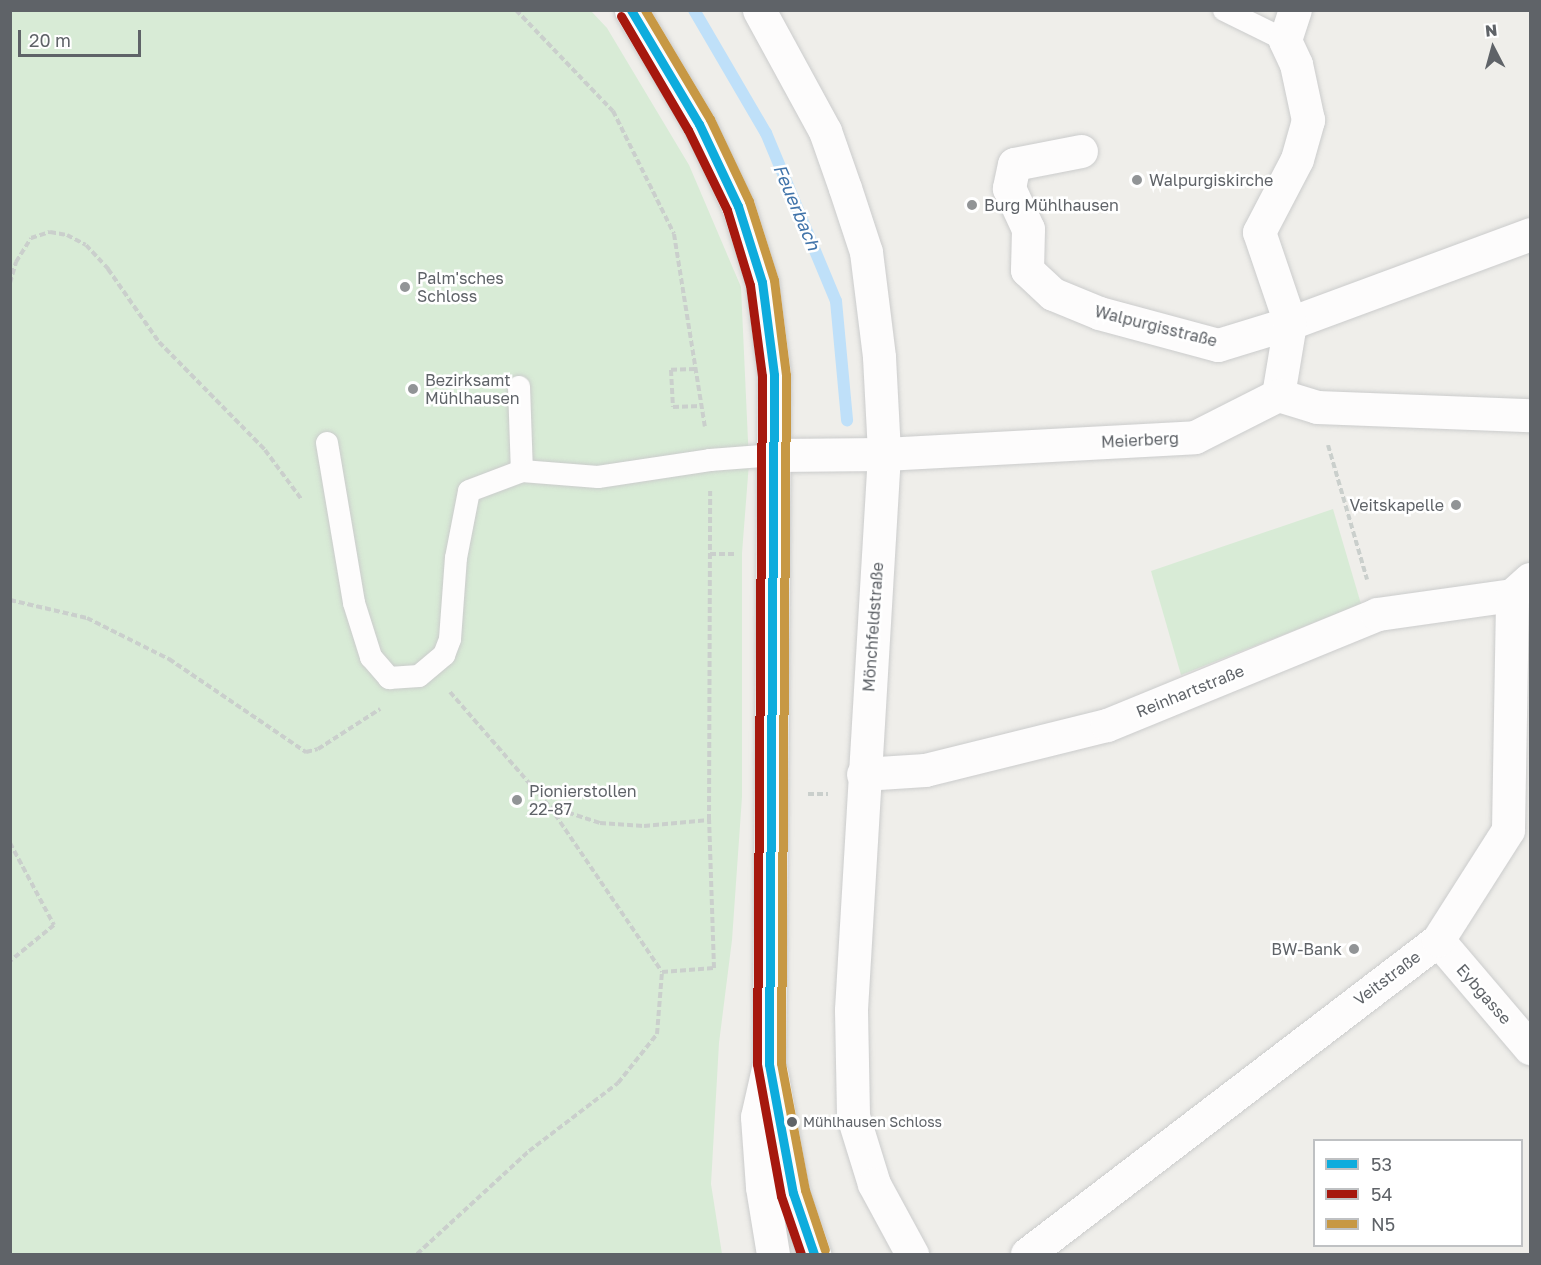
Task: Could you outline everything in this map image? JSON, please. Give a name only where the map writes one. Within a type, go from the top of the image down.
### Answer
[{"type":"street","points":[[631,10],[699,124],[738,206],[762,282],[774,375],[769,1064],[757,1117],[762,1187],[773,1254]]},
{"type":"street","name":"Mönchfeldstraße","points":[[759,10],[825,131],[866,252],[879,357],[884,454],[862,785],[851,1010],[853,1116],[874,1184],[912,1254]]},
{"type":"street","points":[[1290,25],[1308,120],[1298,159],[1259,232],[1290,323],[1278,395],[1317,407],[1530,415]]},
{"type":"street","name":"Walpurgisstraße","points":[[1081,151],[1014,164],[1009,188],[1028,229],[1027,270],[1053,294],[1099,313],[1218,345],[1290,323],[1530,234]]},
{"type":"street","name":"Meierberg","points":[[775,455],[884,454],[1194,437],[1278,395]]},
{"type":"street","name":"Reinhartstraße","points":[[862,785],[1107,725],[1377,614],[1521,587]]},
{"type":"street","name":"Veitstraße","points":[[1027,1254],[1438,940],[1509,831],[1521,647],[1521,587]]},
{"type":"street","name":"Eybgasse","points":[[1438,940],[1530,1048]]},
{"type":"street","points":[[769,1064],[783,1123],[793,1193],[814,1254]]},
{"type":"lane","points":[[1224,10],[1290,25]]},
{"type":"lane","points":[[519,387],[522,471]]},
{"type":"lane","points":[[327,443],[354,603],[371,657],[389,678],[419,676],[444,655],[450,639],[456,558],[469,491],[522,471],[598,477],[710,460],[775,455]]},
{"type":"path","points":[[516,10],[613,111],[674,234],[710,460],[709,820],[714,968],[662,972]]},
{"type":"path","points":[[10,283],[16,262],[31,238],[51,232],[67,235],[86,245],[108,268],[159,342],[265,450],[304,502]]},
{"type":"path","points":[[695,369],[671,370],[673,407],[701,406]]},
{"type":"path","points":[[1317,407],[1377,614]]},
{"type":"path","points":[[10,600],[87,618],[170,659],[306,752],[318,749],[373,716]]},
{"type":"path","points":[[417,1254],[529,1151],[618,1083],[657,1034],[662,972],[550,807],[430,668]]},
{"type":"path","points":[[772,793],[862,785]]},
{"type":"path","points":[[550,807],[600,823],[644,826],[709,820]]},
{"type":"path","points":[[10,843],[54,926],[10,961]]},
{"type":"green space","points":[[10,11],[591,11],[607,28],[689,165],[741,287],[749,463],[742,553],[742,797],[732,940],[719,1043],[711,1184],[722,1254],[11,1254]]},
{"type":"green space","points":[[1333,509],[1361,604],[1181,675],[1151,571]]},
{"type":"waterway","name":"Feuerbach","points":[[694,10],[766,133],[836,301],[847,420]]},
{"type":"transit line","name":"53","points":[[631,10],[699,124],[738,206],[762,282],[774,375],[769,1064],[793,1193],[814,1254]]},
{"type":"transit line","name":"N5","points":[[645,10],[710,119],[749,201],[774,280],[786,375],[781,1063],[805,1190],[825,1250]]},
{"type":"transit line","name":"54","points":[[621,16],[688,130],[727,210],[750,285],[762,376],[757,1064],[781,1196],[801,1254]]},
{"type":"place","name":"Walpurgiskirche","points":[[1137,180]]},
{"type":"place","name":"Burg Mühlhausen","points":[[972,205]]},
{"type":"place","name":"Palm'sches Schloss","points":[[405,287]]},
{"type":"place","name":"Bezirksamt Mühlhausen","points":[[413,389]]},
{"type":"place","name":"Veitskapelle","points":[[1456,505]]},
{"type":"place","name":"Pionierstollen 22-87","points":[[517,800]]},
{"type":"place","name":"BW-Bank","points":[[1354,949]]},
{"type":"place","name":"Mühlhausen Schloss","points":[[792,1122]]}]
